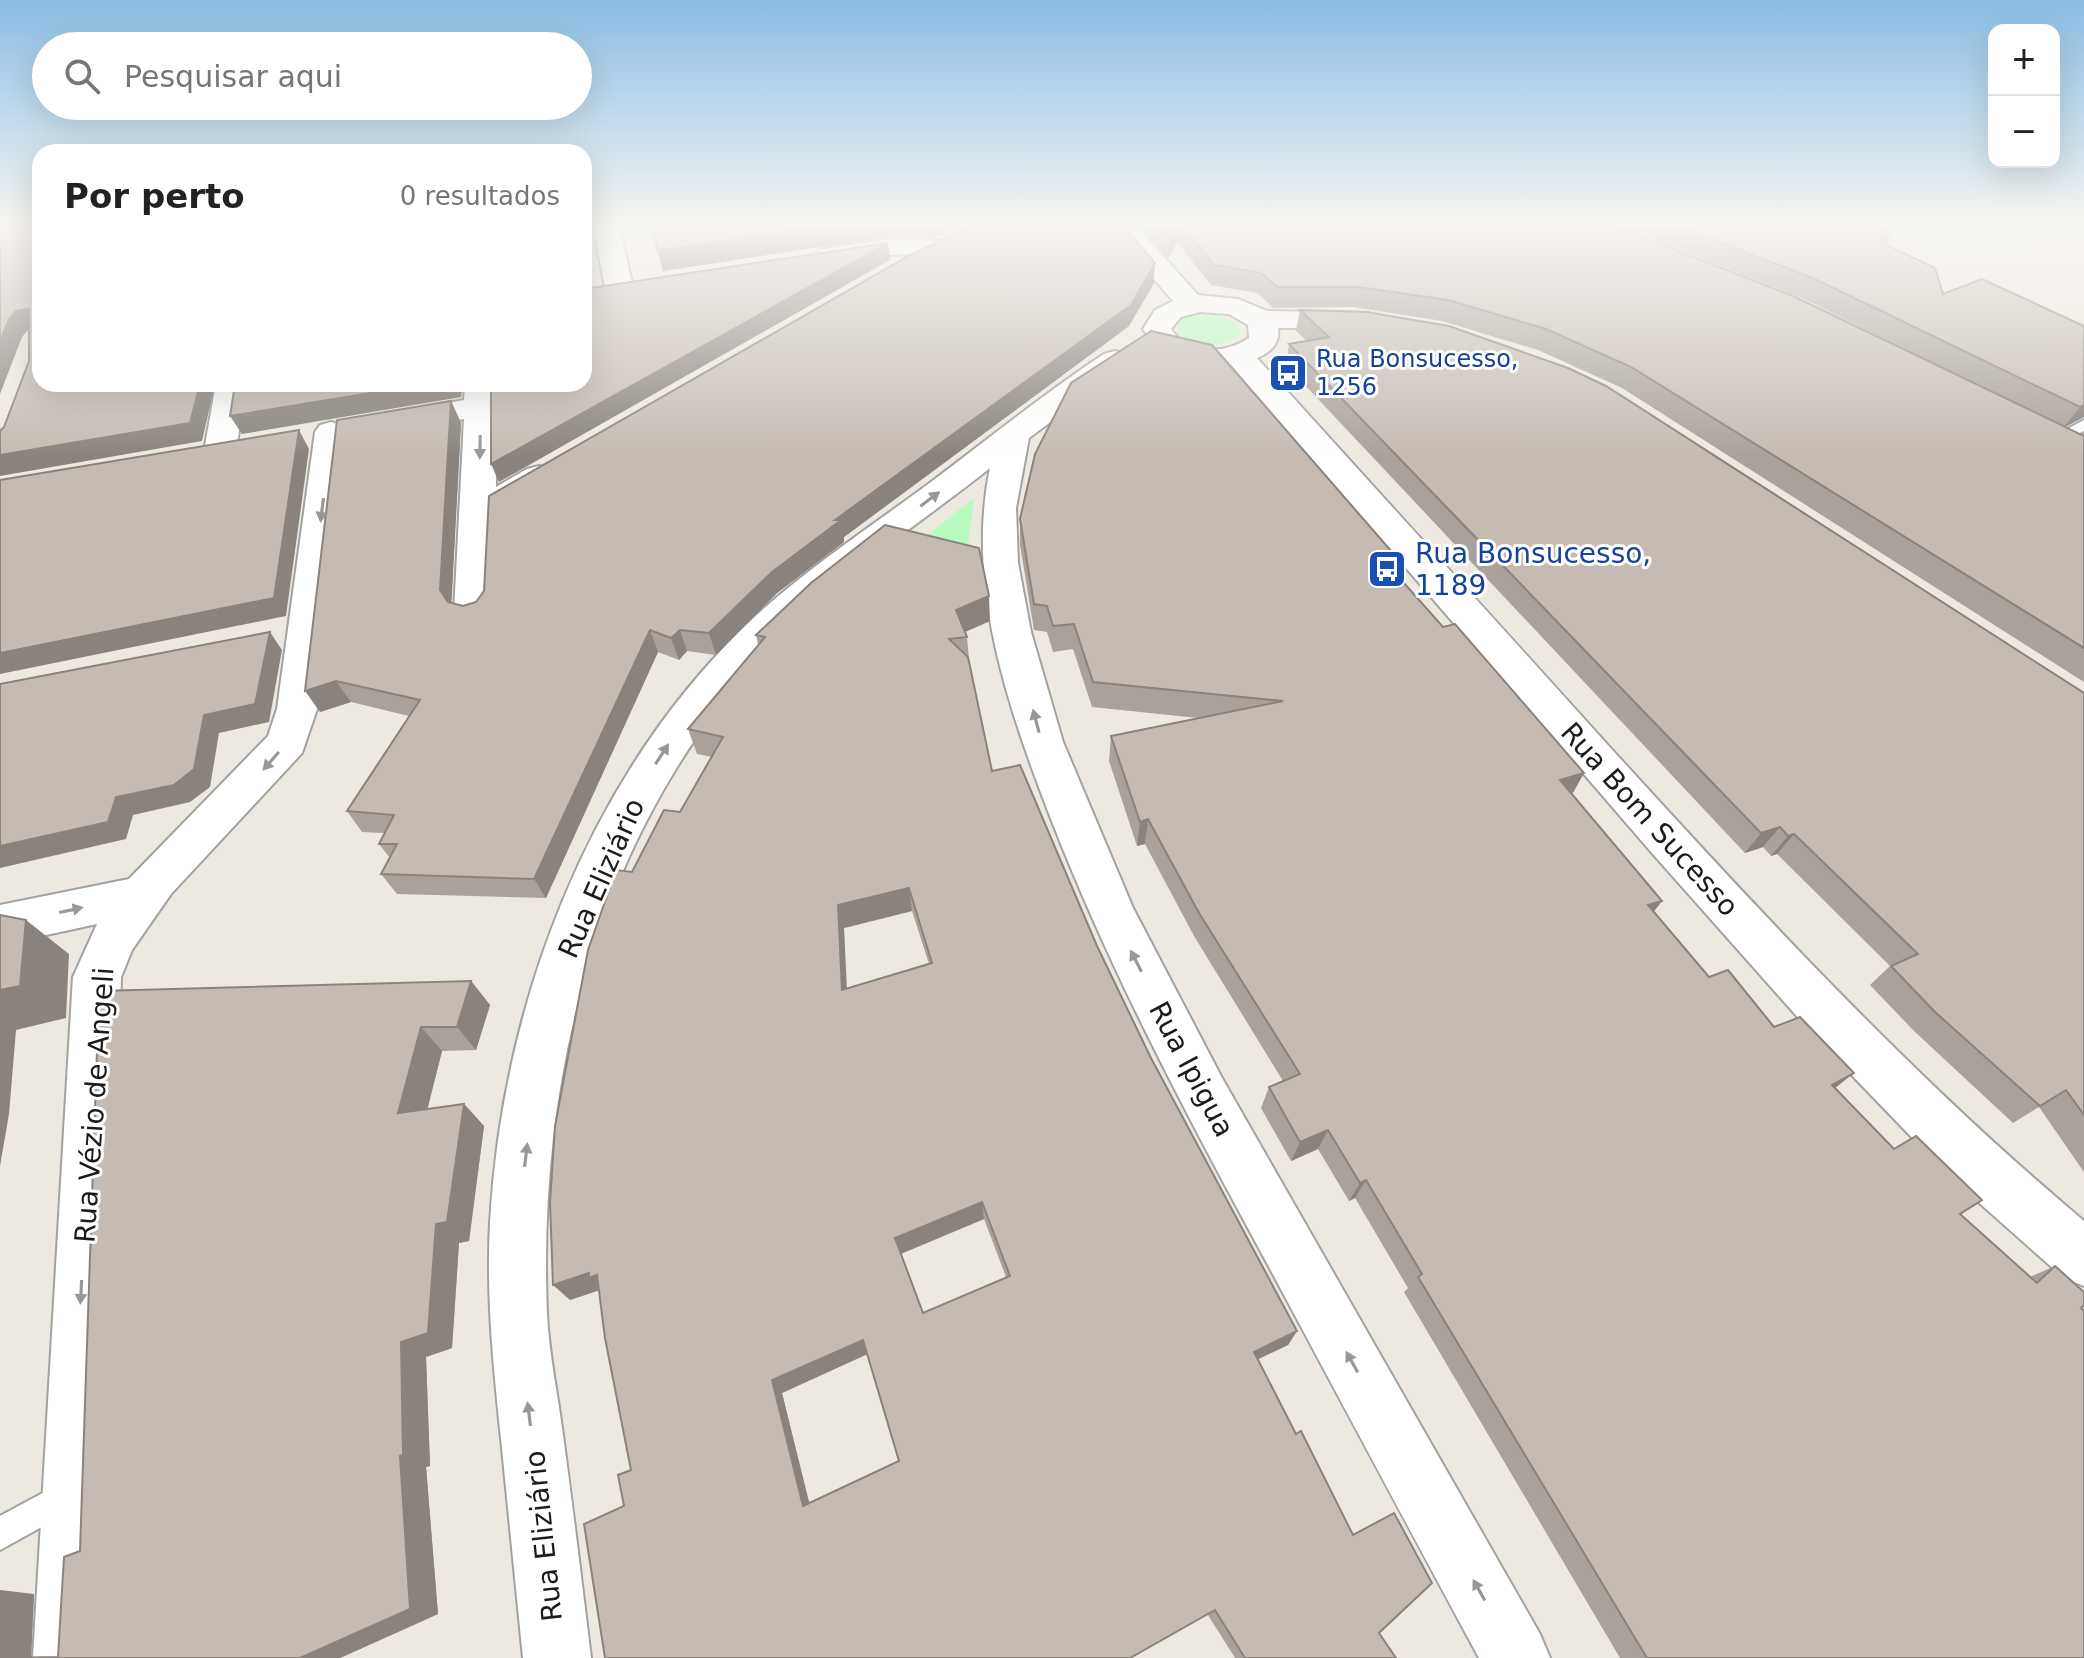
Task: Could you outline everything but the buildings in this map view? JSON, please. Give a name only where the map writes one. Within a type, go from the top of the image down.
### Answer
[{"type":"street","points":[[1166,302],[1176,320],[1175,350],[1194,356],[1239,356],[1264,341],[1266,331],[1261,320]]},
{"type":"street","points":[[1176,320],[1229,305],[1261,320],[1332,317],[1385,321]]},
{"type":"street","name":"Rua Eliziário","points":[[557,1658],[518,1312],[522,1185],[538,1062],[560,969],[585,899],[625,812],[707,691],[804,593],[1095,373],[1176,320]]},
{"type":"street","name":"Rua Bom Sucesso","points":[[1239,356],[1658,829],[1836,1024],[1969,1159],[2084,1258]]},
{"type":"street","points":[[218,451],[229,392]]},
{"type":"street","points":[[473,612],[479,511],[480,395]]},
{"type":"street","name":"Rua Vézio de Angeli","points":[[67,1658],[97,977],[111,939],[142,895],[287,742],[297,709],[286,633],[317,434],[480,395]]},
{"type":"street","name":"Rua Ipigua","points":[[1013,436],[985,559],[1012,632],[1042,742],[1111,912],[1204,1095],[1516,1658]]},
{"type":"street","points":[[479,511],[570,459]]},
{"type":"street","points":[[882,535],[926,545]]},
{"type":"street","points":[[0,925],[142,895]]},
{"type":"lane","points":[[2055,440],[2084,425]]},
{"type":"lane","points":[[0,1534],[72,1493]]},
{"type":"green space","points":[[1207,312],[1238,323],[1240,335],[1226,343],[1210,345],[1180,335],[1177,328],[1185,317]]},
{"type":"green space","points":[[974,498],[968,544],[926,536]]},
{"type":"place","name":"Rua Bonsucesso, 1256","points":[[1288,373]]},
{"type":"place","name":"Rua Bonsucesso, 1189","points":[[1387,569]]}]
